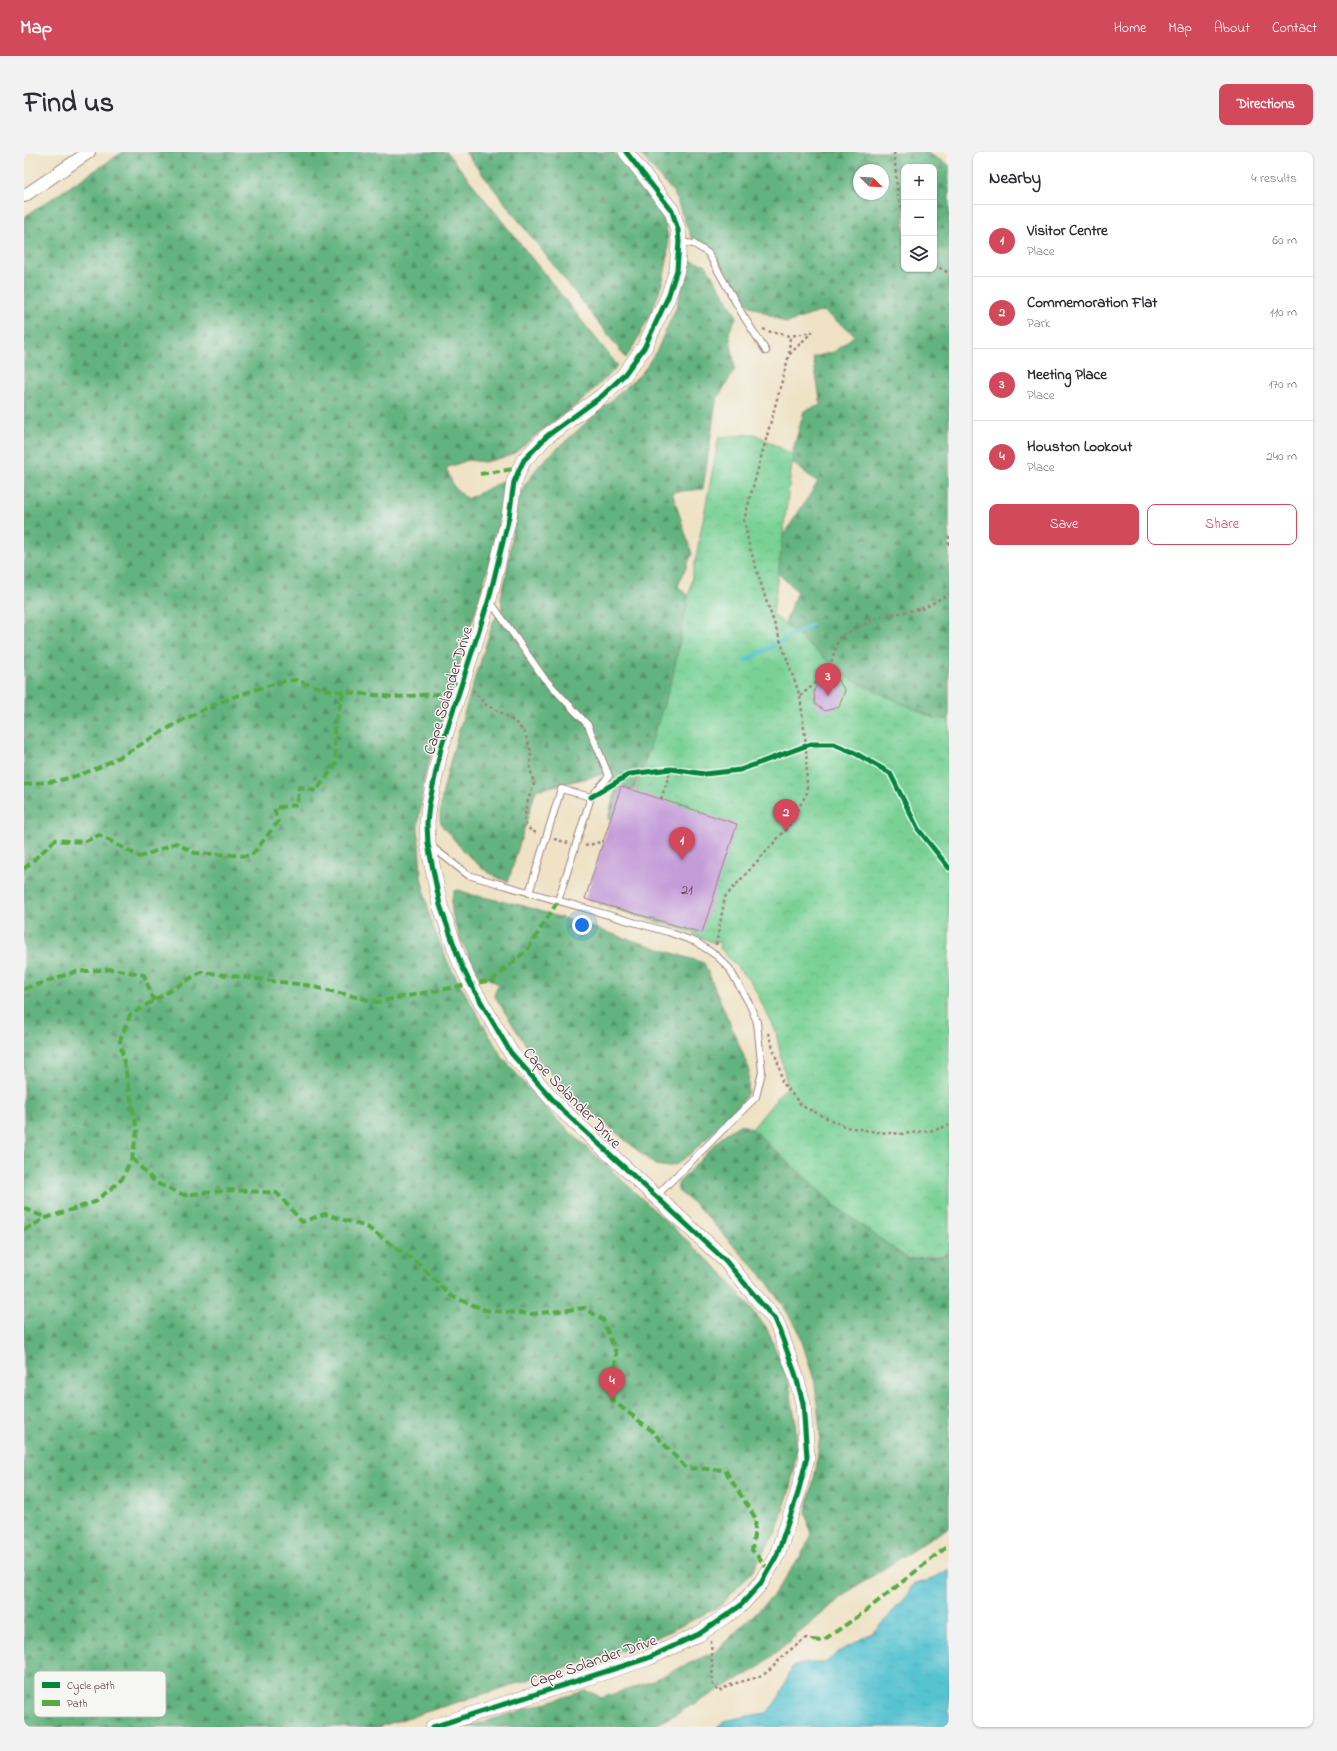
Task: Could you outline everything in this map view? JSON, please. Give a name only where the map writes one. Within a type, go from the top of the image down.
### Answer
[{"type":"street","points":[[24,196],[89,152]]},
{"type":"street","name":"Cape Solander Drive","points":[[433,1727],[648,1658],[698,1634],[740,1606],[761,1583],[777,1555],[798,1493],[806,1457],[803,1403],[795,1373],[776,1320],[725,1260],[562,1110],[511,1053],[471,985],[460,962],[440,905],[428,844],[427,823],[429,805],[441,748],[489,599],[508,517],[514,482],[524,460],[547,436],[602,396],[624,375],[644,348],[668,297],[677,270],[680,242],[672,211],[626,152]]},
{"type":"lane","points":[[680,242],[694,244],[708,253],[744,317],[766,351]]},
{"type":"lane","points":[[489,599],[544,678],[588,726],[609,776],[591,797],[558,901]]},
{"type":"lane","points":[[529,893],[560,789],[591,797]]},
{"type":"lane","points":[[428,844],[468,875],[668,932],[696,942],[717,956],[729,968],[749,1003],[757,1022],[762,1072],[756,1097],[656,1196]]},
{"type":"path","points":[[894,152],[898,198],[901,207]]},
{"type":"path","points":[[937,267],[949,273]]},
{"type":"path","points":[[758,326],[770,332],[790,336],[812,332],[789,355]]},
{"type":"path","points":[[716,948],[725,897],[788,827],[807,793],[809,745],[800,696],[749,545],[744,520],[789,355],[790,336]]},
{"type":"path","points":[[949,536],[949,548]]},
{"type":"path","points":[[800,696],[828,673],[839,637],[878,617],[924,608],[949,594]]},
{"type":"path","points":[[468,688],[474,690],[486,705],[504,714],[515,722],[525,733],[532,751],[530,768],[534,784],[527,803],[524,822],[531,831],[581,847],[604,841]]},
{"type":"path","points":[[796,749],[809,745]]},
{"type":"path","points":[[661,799],[671,769]]},
{"type":"path","points":[[664,770],[678,770]]},
{"type":"path","points":[[766,1027],[780,1068],[782,1082],[802,1106],[846,1127],[877,1132],[903,1134],[935,1130],[949,1124]]},
{"type":"path","points":[[712,1655],[713,1685],[719,1692],[734,1682],[743,1682],[749,1678],[766,1673],[783,1656],[806,1638],[813,1640]]},
{"type":"green space","points":[[123,152],[447,152],[618,366],[584,399],[512,455],[485,462],[468,460],[446,468],[454,487],[467,499],[503,481],[506,489],[495,543],[424,779],[418,826],[421,877],[431,922],[450,967],[502,1057],[554,1117],[721,1272],[766,1327],[788,1378],[795,1418],[797,1449],[790,1489],[777,1530],[752,1572],[721,1605],[643,1644],[378,1727],[24,1727],[24,217]]},
{"type":"green space","points":[[465,152],[614,152],[652,195],[664,220],[668,240],[667,261],[655,302],[646,322],[626,358]]},
{"type":"green space","points":[[638,152],[926,152],[949,165],[949,725],[946,726],[848,678],[821,655],[676,767],[641,768],[624,820],[608,819],[617,783],[605,774],[536,790],[508,882],[491,874],[477,864],[464,851],[444,829],[441,823],[440,810],[444,787],[460,726],[493,622],[502,607],[501,597],[506,577],[518,498],[526,483],[541,463],[642,373],[657,350],[676,308],[689,261],[705,264],[737,316],[729,332],[735,369],[716,401],[703,489],[672,492],[692,554],[678,586],[692,600],[782,631],[797,591],[766,562],[818,482],[790,461],[804,411],[821,405],[813,357],[834,352],[855,335],[823,311],[786,323],[743,302],[711,249],[691,237],[674,193]]},
{"type":"green space","points":[[755,434],[793,455],[773,614],[848,678],[933,718],[949,720],[949,1244],[947,1255],[908,1259],[838,1208],[752,1129],[787,1086],[776,1032],[753,985],[720,948],[719,942],[714,943],[690,932],[599,904],[673,676],[719,437]]},
{"type":"green space","points":[[459,890],[473,895],[521,905],[704,963],[749,1068],[748,1092],[741,1105],[693,1152],[677,1164],[668,1167],[655,1165],[571,1095],[529,1050],[494,995],[498,984],[487,977],[479,976],[464,946],[452,912],[454,891]]},
{"type":"green space","points":[[741,1124],[752,1129],[838,1208],[908,1259],[947,1255],[949,1244],[949,1527],[849,1591],[755,1670],[652,1727],[467,1727],[584,1691],[594,1693],[601,1698],[647,1683],[716,1651],[773,1596],[800,1557],[811,1536],[806,1511],[816,1470],[820,1433],[815,1383],[798,1329],[765,1279],[696,1205],[678,1191],[678,1183],[725,1134]]},
{"type":"water","points":[[949,1569],[949,1727],[717,1727],[726,1721],[733,1719],[767,1713],[780,1696],[792,1667],[805,1663],[825,1663],[838,1652],[877,1630],[906,1596],[914,1583],[926,1582]]},
{"type":"building","points":[[836,678],[845,690],[839,707],[825,711],[815,704],[814,690],[818,683],[825,679]]},
{"type":"building","points":[[621,786],[737,824],[702,933],[585,899]]},
{"type":"waterway","points":[[745,661],[811,625]]},
{"type":"marked path","points":[[480,474],[520,468]]},
{"type":"marked path","points":[[24,785],[60,780],[95,769],[112,761],[202,710],[237,696],[285,681],[295,680],[327,690],[394,697],[441,694],[456,682]]},
{"type":"marked path","points":[[24,869],[55,840],[84,842],[99,835],[140,857],[176,843],[195,853],[251,856],[278,822],[274,808],[298,805],[299,787],[316,791],[336,764],[334,730],[343,693]]},
{"type":"marked path","points":[[24,1230],[46,1218],[95,1202],[122,1179],[132,1158],[137,1131],[120,1041],[130,1015],[201,972],[306,985],[377,1002],[493,980],[528,949],[558,901]]},
{"type":"marked path","points":[[24,989],[74,972],[114,969],[144,975],[154,1001]]},
{"type":"marked path","points":[[132,1158],[156,1183],[184,1195],[231,1190],[277,1193],[302,1222],[325,1214],[367,1227],[422,1267],[451,1296],[485,1310],[531,1314],[585,1308],[603,1320],[616,1353],[612,1400],[651,1430],[686,1468],[725,1470],[756,1519],[752,1550],[769,1570]]},
{"type":"marked path","points":[[24,1208],[46,1218]]},
{"type":"marked path","points":[[813,1640],[822,1641],[863,1613],[949,1545]]},
{"type":"cycle path","points":[[433,1727],[648,1658],[699,1634],[740,1606],[761,1583],[777,1555],[798,1493],[807,1457],[803,1403],[795,1373],[776,1321],[725,1260],[562,1110],[511,1053],[471,985],[460,962],[440,905],[428,844],[427,823],[429,805],[441,748],[489,599],[509,517],[514,482],[520,468],[524,460],[547,436],[602,396],[624,375],[644,348],[668,297],[677,270],[679,242],[678,230],[672,211],[626,152]]},
{"type":"cycle path","points":[[591,797],[630,774],[671,769],[705,774],[740,770],[811,744],[834,744],[853,752],[890,773],[918,829],[949,868]]},
{"type":"place","name":"Meeting Place","points":[[828,696]]},
{"type":"place","name":"Commemoration Flat","points":[[786,832]]},
{"type":"place","name":"Visitor Centre","points":[[682,860]]},
{"type":"place","name":"Houston Lookout","points":[[612,1400]]}]
